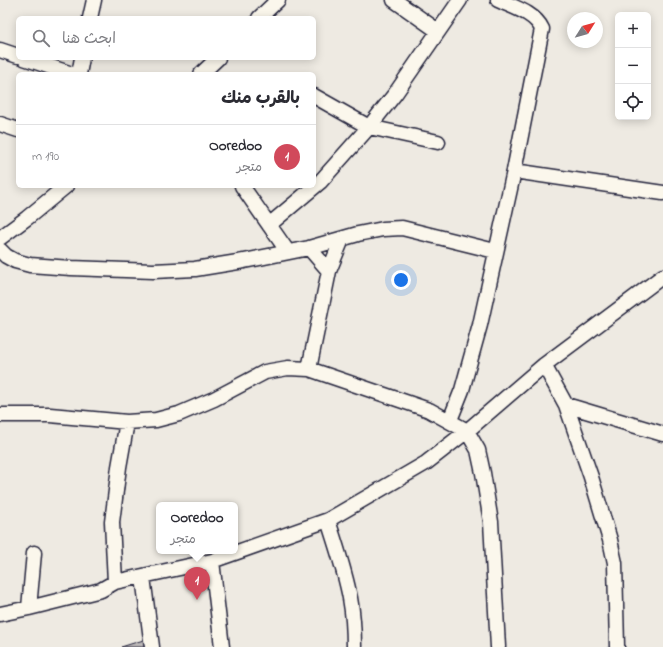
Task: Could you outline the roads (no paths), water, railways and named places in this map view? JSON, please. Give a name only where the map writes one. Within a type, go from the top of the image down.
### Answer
[{"type":"street","points":[[90,16],[94,0]]},
{"type":"street","points":[[261,16],[278,0]]},
{"type":"street","points":[[394,0],[438,31]]},
{"type":"street","points":[[316,185],[369,127],[395,94],[460,0]]},
{"type":"street","points":[[450,420],[462,390],[480,324],[514,171],[542,29],[539,23],[531,16],[498,0]]},
{"type":"street","points":[[0,50],[16,55]]},
{"type":"street","points":[[30,60],[66,72]]},
{"type":"street","points":[[79,72],[82,60]]},
{"type":"street","points":[[203,72],[216,60]]},
{"type":"street","points":[[316,97],[369,127],[438,142]]},
{"type":"street","points":[[0,124],[16,129]]},
{"type":"street","points":[[514,171],[663,193]]},
{"type":"street","points":[[0,238],[64,188]]},
{"type":"street","points":[[243,188],[288,252]]},
{"type":"street","points":[[269,225],[313,188]]},
{"type":"street","points":[[0,250],[6,256],[15,261],[30,265],[154,271],[195,269],[309,248],[358,234],[383,229],[402,228],[495,251]]},
{"type":"street","points":[[309,369],[329,271],[342,239]]},
{"type":"street","points":[[309,248],[329,271]]},
{"type":"street","points":[[238,552],[328,520],[426,463],[544,365],[663,276]]},
{"type":"street","points":[[544,365],[566,405],[591,477],[610,540],[615,563],[617,647]]},
{"type":"street","points":[[0,415],[50,415],[127,422],[156,420],[179,414],[214,400],[265,372],[288,368],[309,369],[429,410],[467,430],[478,450],[484,474],[491,522],[498,647]]},
{"type":"street","points":[[566,405],[663,434]]},
{"type":"street","points":[[115,582],[112,522],[119,467],[127,422]]},
{"type":"street","points":[[328,520],[343,568],[350,598],[353,620],[354,647]]},
{"type":"street","points":[[29,608],[34,552]]},
{"type":"street","points":[[0,614],[101,590],[115,582],[212,561],[232,554]]},
{"type":"street","points":[[212,561],[222,647]]},
{"type":"street","points":[[143,576],[152,647]]},
{"type":"place","name":"Ooredoo","points":[[197,600]]}]
